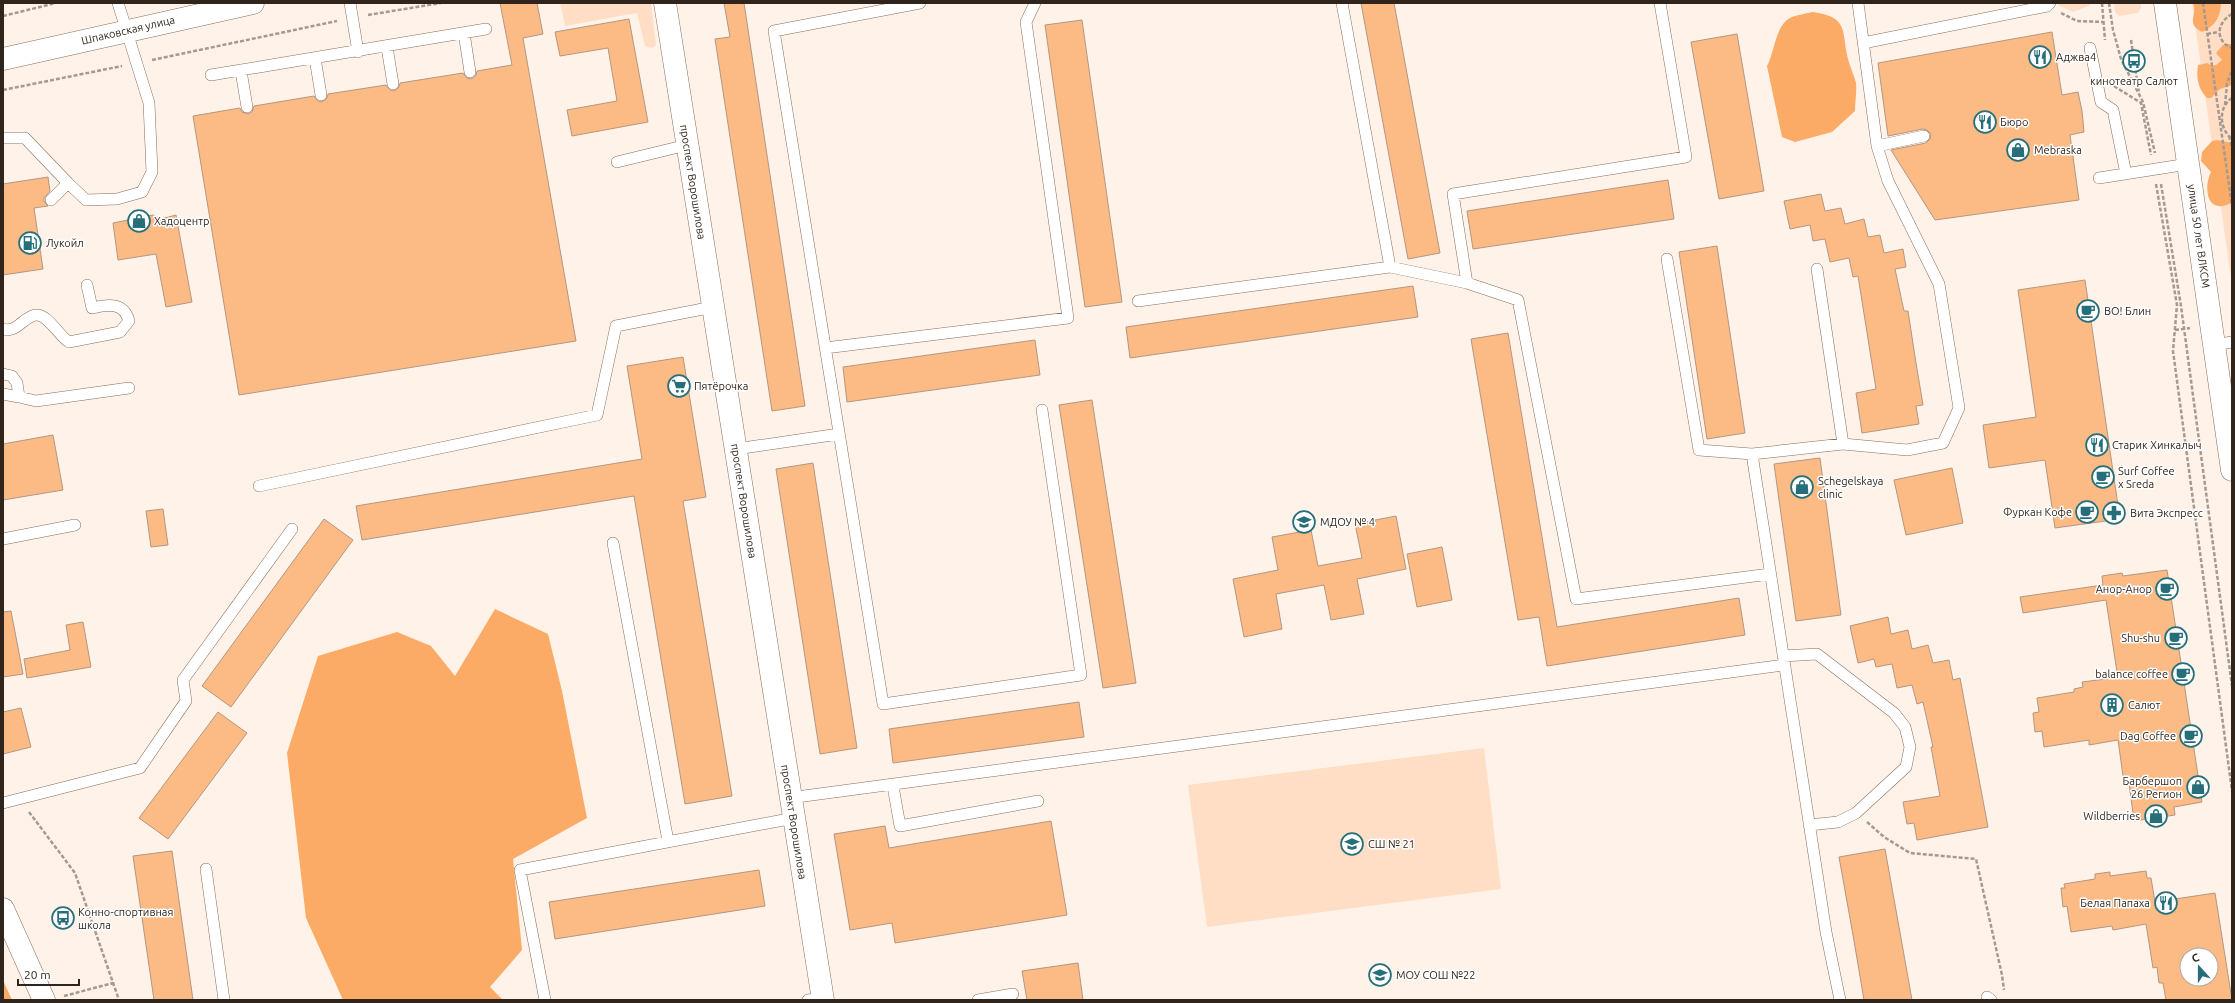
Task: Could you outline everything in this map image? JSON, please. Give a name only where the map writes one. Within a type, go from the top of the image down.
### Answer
[{"type":"street","name":"Шпаковская улица","points":[[3,59],[126,30],[253,3]]},
{"type":"street","name":"проспект Ворошилова","points":[[665,3],[792,808],[818,999]]},
{"type":"street","name":"улица 50 лет ВЛКСМ","points":[[2165,3],[2188,164],[2223,343],[2232,470]]},
{"type":"street","points":[[3,909],[50,999]]},
{"type":"lane","points":[[3,138],[25,138],[86,200],[117,199],[142,192],[152,172],[149,103],[118,3]]},
{"type":"lane","points":[[350,3],[358,52]]},
{"type":"lane","points":[[920,3],[774,31],[883,704],[1081,675],[1042,410]]},
{"type":"lane","points":[[825,348],[1068,318],[1026,22],[1035,3]]},
{"type":"lane","points":[[1342,3],[1390,267]]},
{"type":"lane","points":[[1468,283],[1453,194],[1686,157],[1660,3]]},
{"type":"lane","points":[[1667,259],[1699,450],[1752,454],[1843,444],[1907,450],[1943,443],[1959,408],[1939,284],[1888,181],[1877,146],[1858,3]]},
{"type":"lane","points":[[1863,44],[2048,5]]},
{"type":"lane","points":[[211,75],[358,52],[486,29]]},
{"type":"lane","points":[[464,33],[470,72]]},
{"type":"lane","points":[[387,47],[393,84]]},
{"type":"lane","points":[[2090,48],[2101,102],[2113,110],[2126,174]]},
{"type":"lane","points":[[315,58],[321,95]]},
{"type":"lane","points":[[241,71],[247,107]]},
{"type":"lane","points":[[1877,146],[1924,136]]},
{"type":"lane","points":[[617,162],[687,145]]},
{"type":"lane","points":[[2099,178],[2188,164]]},
{"type":"lane","points":[[52,200],[68,182]]},
{"type":"lane","points":[[1138,302],[1390,267],[1468,283],[1518,300],[1576,599],[1770,574]]},
{"type":"lane","points":[[1817,269],[1843,444]]},
{"type":"lane","points":[[3,329],[10,330],[34,315],[41,315],[48,319],[60,336],[69,342],[120,332],[129,321],[127,313],[119,306],[107,305],[92,308],[88,285]]},
{"type":"lane","points":[[259,486],[596,415],[616,326],[712,307]]},
{"type":"lane","points":[[3,374],[12,376],[17,382],[19,398]]},
{"type":"lane","points":[[3,394],[36,401],[130,388]]},
{"type":"lane","points":[[736,449],[839,434]]},
{"type":"lane","points":[[1752,454],[1826,932],[1840,1000]]},
{"type":"lane","points":[[3,539],[74,525]]},
{"type":"lane","points":[[3,803],[140,768],[186,701],[183,680],[292,529]]},
{"type":"lane","points":[[613,543],[668,841]]},
{"type":"lane","points":[[545,1000],[520,870],[668,841],[792,808],[893,786],[1817,654],[1894,712],[1905,727],[1910,747],[1906,767],[1856,813],[1838,822],[1809,825]]},
{"type":"lane","points":[[893,786],[900,826],[1038,801]]},
{"type":"lane","points":[[206,869],[225,1000]]},
{"type":"lane","points":[[978,1000],[1013,994]]},
{"type":"path","points":[[3,16],[56,3]]},
{"type":"path","points":[[3,90],[136,64],[352,18],[441,3]]},
{"type":"path","points":[[2102,3],[2105,45]]},
{"type":"path","points":[[2109,3],[2113,30],[2121,59],[2140,97],[2156,168],[2182,314],[2232,686]]},
{"type":"path","points":[[2203,3],[2221,119],[2232,206]]},
{"type":"path","points":[[2048,5],[2077,21],[2103,22]]},
{"type":"path","points":[[2232,14],[2223,21],[2219,32],[2221,40],[2232,48]]},
{"type":"path","points":[[2207,34],[2219,32]]},
{"type":"path","points":[[2131,40],[2141,103],[2156,168],[2177,305],[2173,351],[2232,791]]},
{"type":"path","points":[[2232,70],[2227,84],[2225,106],[2221,119],[2224,129],[2231,138],[2232,147]]},
{"type":"path","points":[[2109,84],[2141,103]]},
{"type":"path","points":[[2225,106],[2232,98]]},
{"type":"path","points":[[20,798],[75,873],[119,1000]]},
{"type":"path","points":[[1856,813],[1884,837],[1910,853],[1976,859],[2002,975],[2004,994]]},
{"type":"path","points":[[50,999],[113,983]]},
{"type":"shaded area","points":[[560,3],[651,3],[656,45],[652,48],[645,46],[637,13],[565,26]]},
{"type":"shaded area","points":[[2061,3],[2091,3],[2089,6],[2073,12],[2058,5]]},
{"type":"shaded area","points":[[2114,3],[2141,3],[2141,8],[2138,13],[2119,16],[2115,12]]},
{"type":"shaded area","points":[[2192,3],[2232,3],[2232,285]]},
{"type":"shaded area","points":[[2193,3],[2221,3],[2220,13],[2216,21],[2202,32],[2194,26]]},
{"type":"shaded area","points":[[1812,12],[1824,14],[1833,18],[1842,27],[1848,59],[1856,83],[1855,111],[1832,132],[1795,142],[1782,137],[1767,66],[1778,33],[1785,22],[1792,17]]},
{"type":"shaded area","points":[[2224,44],[2232,44],[2232,85],[2220,89],[2211,98],[2207,98],[2198,83],[2198,65],[2208,63],[2211,66],[2216,65],[2222,60],[2216,53]]},
{"type":"shaded area","points":[[2217,140],[2232,143],[2232,203],[2222,206],[2214,205],[2211,202],[2207,186],[2211,172],[2201,161],[2202,152],[2212,141]]},
{"type":"shaded area","points":[[495,609],[548,634],[562,691],[587,818],[513,859],[522,950],[490,987],[503,1000],[343,1000],[306,918],[287,753],[318,656],[397,632],[431,646],[455,676]]},
{"type":"shaded area","points":[[1484,748],[1501,889],[1207,927],[1188,785]]},
{"type":"shaded area","points":[[3,980],[12,1000],[3,1000]]},
{"type":"building","points":[[500,3],[537,3],[543,34],[523,38],[576,341],[239,395],[193,116],[240,108],[242,112],[248,114],[252,112],[254,106],[314,96],[318,101],[322,102],[327,98],[328,94],[386,85],[390,90],[394,91],[399,87],[400,83],[463,73],[467,78],[471,79],[476,75],[477,71],[512,65]]},
{"type":"building","points":[[724,3],[744,3],[805,406],[772,411],[715,39],[730,37]]},
{"type":"building","points":[[1361,3],[1394,3],[1440,253],[1408,259]]},
{"type":"building","points":[[629,19],[648,122],[572,136],[567,110],[617,101],[608,48],[560,56],[555,32]]},
{"type":"building","points":[[1082,20],[1122,302],[1085,307],[1045,25]]},
{"type":"building","name":"Бюро","points":[[2052,32],[2062,95],[2078,92],[2082,111],[2084,132],[2070,135],[2079,200],[1935,220],[1891,150],[1926,143],[1930,139],[1931,134],[1927,130],[1923,129],[1888,136],[1878,63]]},
{"type":"building","points":[[1737,34],[1764,191],[1719,199],[1691,42]]},
{"type":"building","points":[[48,177],[50,191],[44,198],[44,201],[48,206],[34,208],[43,269],[3,275],[3,184]]},
{"type":"building","points":[[1668,180],[1674,219],[1473,249],[1467,211]]},
{"type":"building","points":[[1821,194],[1825,211],[1841,208],[1845,224],[1864,219],[1868,237],[1880,235],[1884,253],[1903,249],[1906,267],[1895,269],[1904,311],[1908,311],[1923,405],[1916,406],[1919,424],[1862,433],[1856,393],[1876,389],[1858,276],[1853,277],[1849,258],[1830,262],[1825,239],[1813,241],[1810,225],[1790,229],[1784,201]]},
{"type":"building","points":[[153,215],[161,219],[176,215],[192,302],[166,307],[156,254],[118,260],[113,223]]},
{"type":"building","points":[[1717,246],[1745,433],[1707,439],[1679,252]]},
{"type":"building","points":[[2085,280],[2120,519],[2055,528],[2045,460],[1989,468],[1983,425],[2036,417],[2018,290]]},
{"type":"building","points":[[1413,286],[1418,317],[1130,358],[1126,327]]},
{"type":"building","points":[[1508,333],[1557,627],[1739,598],[1745,635],[1547,666],[1539,617],[1518,620],[1471,339]]},
{"type":"building","points":[[1035,340],[1040,375],[847,402],[843,367]]},
{"type":"building","points":[[683,357],[706,497],[683,501],[732,796],[685,804],[634,496],[362,540],[356,506],[642,459],[627,366]]},
{"type":"building","points":[[1092,400],[1136,683],[1103,688],[1059,405]]},
{"type":"building","points":[[53,435],[63,490],[3,500],[3,444]]},
{"type":"building","points":[[1820,458],[1841,615],[1796,621],[1774,464]]},
{"type":"building","points":[[813,463],[857,748],[820,754],[776,469]]},
{"type":"building","points":[[1952,468],[1963,523],[1906,535],[1894,480]]},
{"type":"building","points":[[163,509],[168,545],[151,547],[146,511]]},
{"type":"building","name":"МДОУ № 4","points":[[1396,516],[1406,569],[1357,579],[1364,614],[1331,620],[1324,585],[1276,594],[1282,629],[1244,637],[1233,579],[1278,570],[1272,537],[1311,530],[1318,566],[1362,558],[1355,524]]},
{"type":"building","points":[[324,519],[353,540],[231,707],[202,686]]},
{"type":"building","points":[[1442,547],[1452,600],[1417,607],[1407,554]]},
{"type":"building","name":"Салют","points":[[2167,570],[2202,802],[2174,807],[2175,815],[2134,821],[2129,783],[2124,783],[2118,740],[2089,745],[2089,740],[2044,747],[2042,731],[2035,732],[2033,713],[2039,712],[2037,698],[2074,692],[2074,689],[2083,687],[2082,682],[2113,678],[2112,673],[2117,672],[2106,600],[2023,613],[2020,597],[2103,585],[2102,576],[2122,573],[2123,576]]},
{"type":"building","points":[[11,611],[23,674],[3,677],[3,612]]},
{"type":"building","points":[[1888,617],[1891,634],[1908,630],[1912,649],[1928,645],[1933,663],[1949,660],[1953,680],[1960,678],[1988,827],[1917,840],[1914,823],[1907,824],[1903,802],[1940,796],[1931,747],[1933,747],[1923,702],[1917,704],[1912,685],[1897,688],[1892,664],[1876,667],[1874,659],[1858,663],[1850,626]]},
{"type":"building","points":[[83,622],[91,667],[27,678],[24,659],[70,650],[66,625]]},
{"type":"building","points":[[1079,702],[1084,737],[893,763],[889,729]]},
{"type":"building","points":[[21,708],[31,747],[3,754],[3,712]]},
{"type":"building","points":[[218,712],[247,733],[168,839],[139,818]]},
{"type":"building","points":[[1051,821],[1067,915],[895,943],[892,923],[850,930],[834,834],[885,826],[889,848]]},
{"type":"building","points":[[1885,849],[1912,1000],[1864,1000],[1839,857]]},
{"type":"building","points":[[172,851],[193,1000],[154,1000],[133,856]]},
{"type":"building","points":[[759,870],[765,906],[555,939],[549,902]]},
{"type":"building","points":[[2146,871],[2147,878],[2151,878],[2155,902],[2215,893],[2232,1000],[2166,1000],[2163,983],[2159,983],[2157,967],[2153,968],[2146,924],[2113,930],[2112,926],[2071,932],[2067,906],[2063,907],[2061,888],[2065,888],[2064,884],[2095,879],[2095,874],[2110,872],[2110,876]]},
{"type":"building","points":[[1078,963],[1083,1000],[1027,1000],[1022,971]]},
{"type":"place","name":"Аджва4","points":[[2040,57]]},
{"type":"place","name":"кинотеатр Салют","points":[[2134,61]]},
{"type":"place","name":"Бюро","points":[[1985,122]]},
{"type":"place","name":"Mebraska","points":[[2018,150]]},
{"type":"place","name":"Хадоцентр","points":[[139,221]]},
{"type":"place","name":"Лукойл","points":[[30,243]]},
{"type":"place","name":"ВО! Блин","points":[[2088,311]]},
{"type":"place","name":"Пятёрочка","points":[[679,386]]},
{"type":"place","name":"Старик Хинкалыч","points":[[2097,445]]},
{"type":"place","name":"Surf Coffee x Sreda","points":[[2103,477]]},
{"type":"place","name":"Schegelskaya clinic","points":[[1802,487]]},
{"type":"place","name":"Фуркан Кофе","points":[[2087,512]]},
{"type":"place","name":"Вита Экспресс","points":[[2114,513]]},
{"type":"place","name":"МДОУ № 4","points":[[1304,522]]},
{"type":"place","name":"Анор-Анор","points":[[2167,589]]},
{"type":"place","name":"Shu-shu","points":[[2176,638]]},
{"type":"place","name":"balance coffee","points":[[2183,674]]},
{"type":"place","name":"Салют","points":[[2112,705]]},
{"type":"place","name":"Dag Coffee","points":[[2191,736]]},
{"type":"place","name":"Барбершоп 26 Регион","points":[[2198,787]]},
{"type":"place","name":"Wildberries","points":[[2156,816]]},
{"type":"place","name":"СШ № 21","points":[[1352,844]]},
{"type":"place","name":"Белая Папаха","points":[[2166,903]]},
{"type":"place","name":"Конно-спортивная школа","points":[[63,918]]},
{"type":"place","name":"МОУ СОШ №22","points":[[1380,975]]}]
